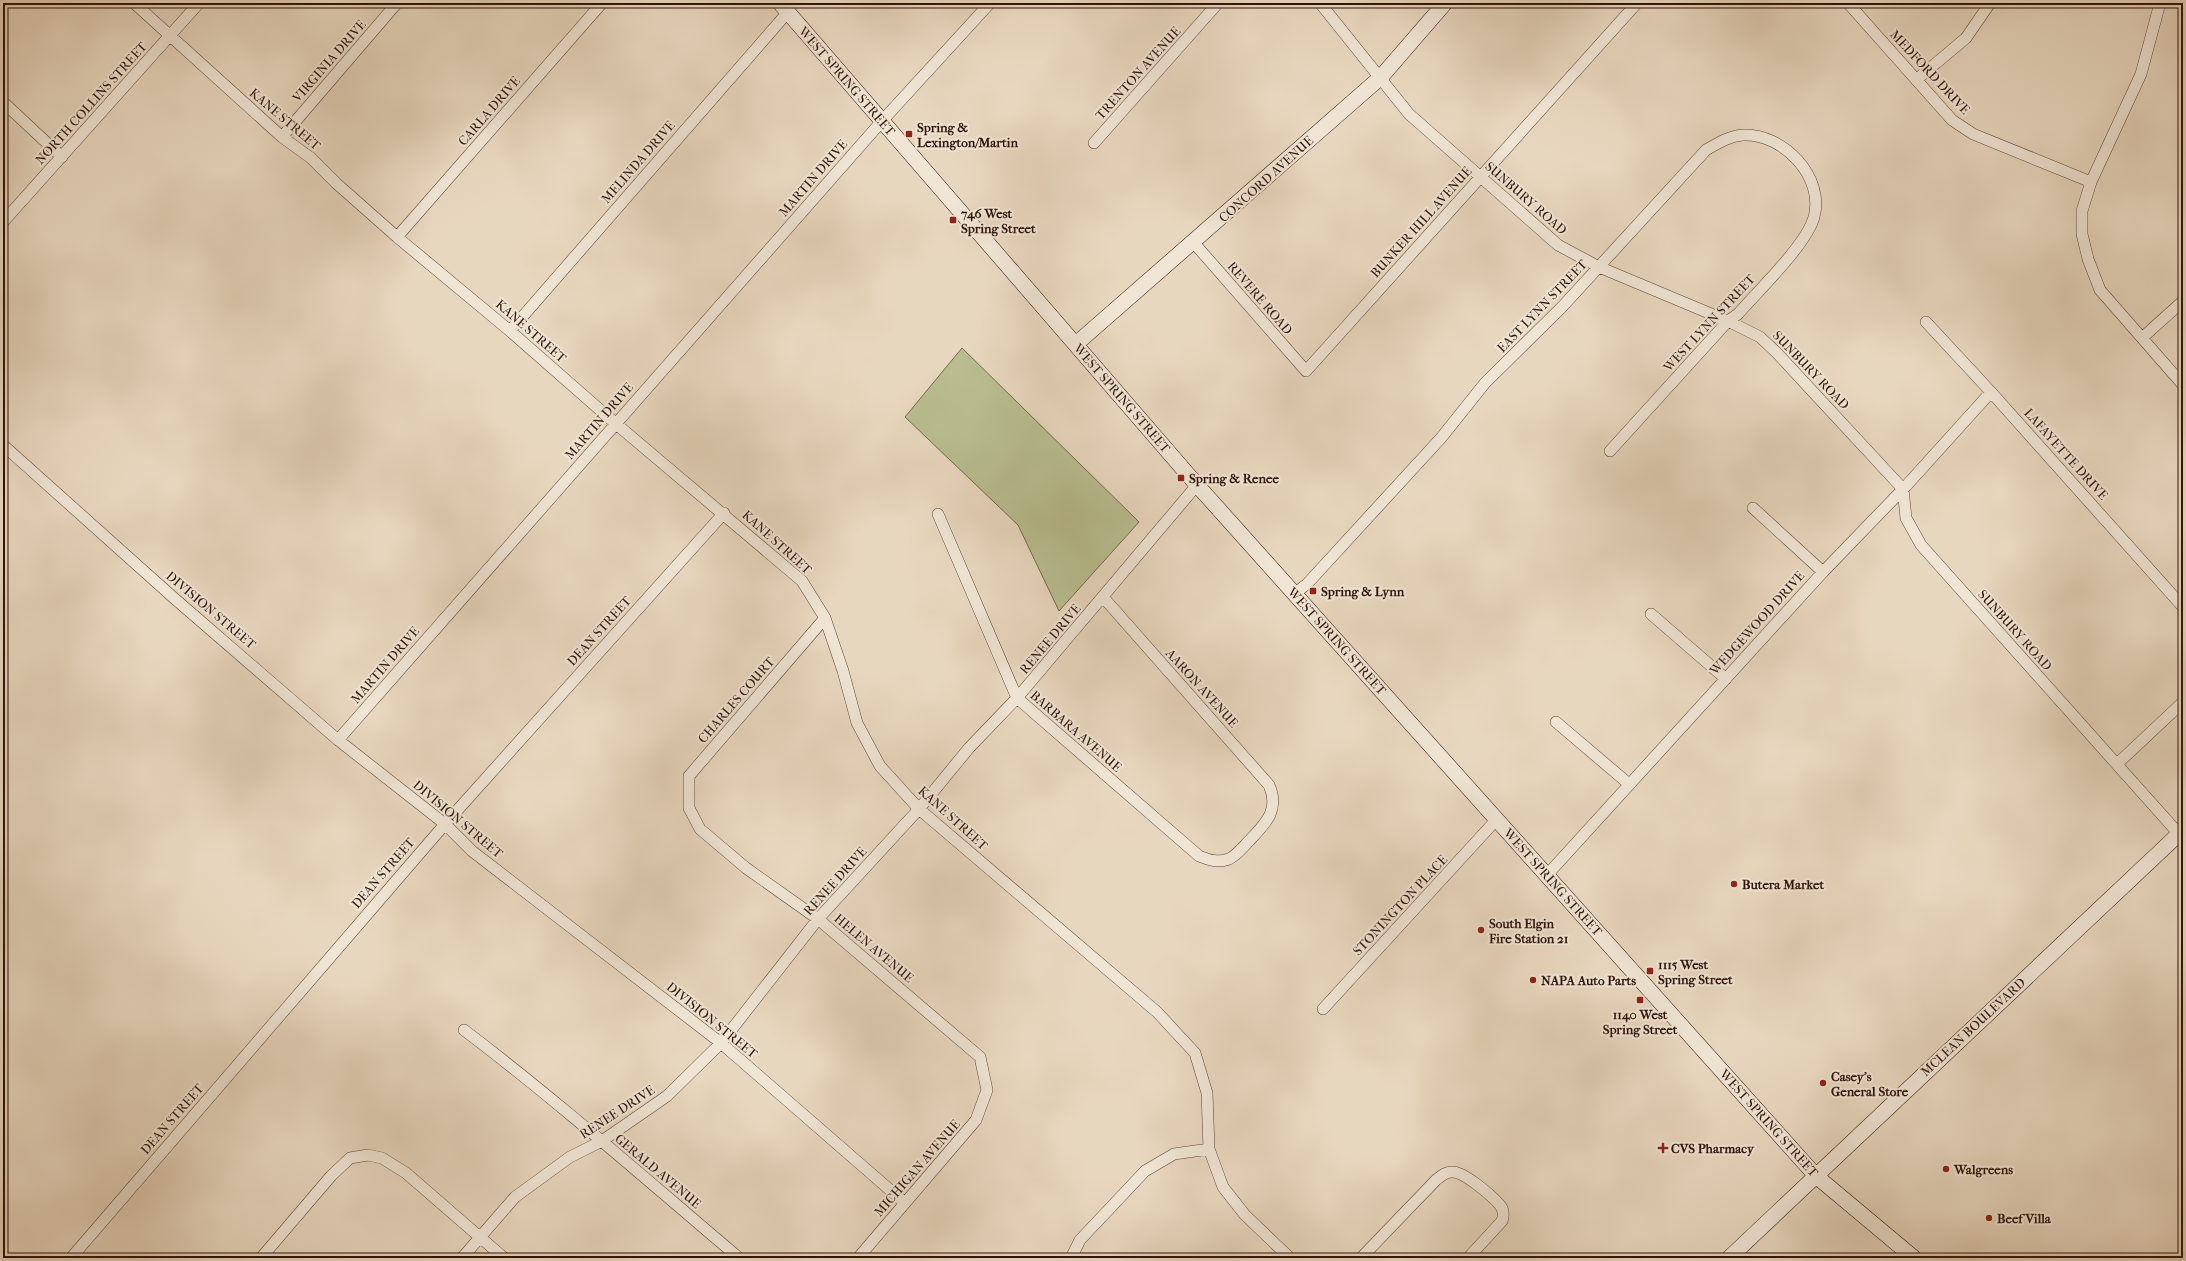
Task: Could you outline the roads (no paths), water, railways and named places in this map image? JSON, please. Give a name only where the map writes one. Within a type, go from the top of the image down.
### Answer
[{"type":"main road","name":"CONCORD AVENUE","points":[[1076,344],[1194,243],[1381,77],[1446,3]]},
{"type":"main road","name":"WEST SPRING STREET","points":[[784,8],[1197,485],[1816,1176],[1914,1258]]},
{"type":"main road","name":"MCLEAN BOULEVARD","points":[[1729,1258],[2181,832]]},
{"type":"street","name":"KANE STREET","points":[[134,3],[282,137],[311,158],[336,183],[397,237],[510,331],[802,581],[825,618],[843,671],[856,723],[880,766],[919,809],[1157,1012],[1195,1052],[1207,1093],[1209,1150],[1223,1187],[1245,1215],[1290,1258]]},
{"type":"street","name":"NORTH COLLINS STREET","points":[[3,222],[199,3]]},
{"type":"street","name":"VIRGINIA DRIVE","points":[[282,137],[397,3]]},
{"type":"street","name":"CARLA DRIVE","points":[[397,237],[602,3]]},
{"type":"street","name":"MARTIN DRIVE","points":[[338,740],[882,121],[990,3]]},
{"type":"street","name":"TRENTON AVENUE","points":[[1094,143],[1218,3]]},
{"type":"street","name":"SUNBURY ROAD","points":[[1320,3],[1381,77],[1409,114],[1558,246],[1599,267],[1728,321],[1760,337],[1777,353],[1903,489],[1906,518],[1921,546],[2116,764],[2181,832]]},
{"type":"street","name":"BUNKER HILL AVENUE","points":[[1306,370],[1637,3]]},
{"type":"street","name":"MEDFORD DRIVE","points":[[1848,3],[1952,120],[1974,134],[2091,182]]},
{"type":"street","points":[[1916,80],[1966,38],[1990,3]]},
{"type":"street","points":[[2160,3],[2141,74],[2091,182],[2082,211],[2082,234],[2088,259],[2100,290],[2183,385]]},
{"type":"street","name":"MELINDA DRIVE","points":[[510,331],[784,8]]},
{"type":"street","points":[[3,102],[62,157]]},
{"type":"street","name":"EAST LYNN STREET","points":[[1294,594],[1307,584],[1436,444],[1485,383],[1599,267],[1706,150],[1724,139],[1744,135],[1764,137],[1779,144],[1803,166],[1813,181],[1817,199],[1816,206]]},
{"type":"street","name":"WEST LYNN STREET","points":[[1610,451],[1728,321],[1738,314],[1806,237],[1814,217],[1816,206]]},
{"type":"street","name":"REVERE ROAD","points":[[1194,243],[1306,370]]},
{"type":"street","points":[[2142,338],[2183,301]]},
{"type":"street","name":"LAFAYETTE DRIVE","points":[[1926,322],[1991,392],[2183,607]]},
{"type":"street","name":"WEDGEWOOD DRIVE","points":[[1547,875],[1823,572],[1903,489],[1991,392]]},
{"type":"street","name":"DIVISION STREET","points":[[3,444],[144,572],[338,740],[445,824],[472,851],[721,1043],[905,1203]]},
{"type":"street","name":"RENEE DRIVE","points":[[462,1258],[515,1197],[570,1157],[602,1141],[667,1096],[721,1043],[818,919],[919,809],[969,748],[1017,698],[1197,485]]},
{"type":"street","points":[[1753,508],[1823,572]]},
{"type":"street","name":"DEAN STREET","points":[[71,1258],[445,824],[724,513]]},
{"type":"street","name":"BARBARA AVENUE","points":[[938,514],[1017,698],[1192,851],[1208,860],[1218,861]]},
{"type":"street","name":"AARON AVENUE","points":[[1103,597],[1269,785],[1274,801],[1267,820],[1236,855],[1218,861]]},
{"type":"street","points":[[1651,614],[1726,679]]},
{"type":"street","name":"CHARLES COURT","points":[[689,808],[688,776],[825,618]]},
{"type":"street","points":[[2116,764],[2183,702]]},
{"type":"street","points":[[1556,722],[1629,784]]},
{"type":"street","name":"HELEN AVENUE","points":[[689,808],[700,829],[746,868],[818,919],[980,1057],[987,1090]]},
{"type":"street","name":"STONINGTON PLACE","points":[[1323,1009],[1497,819]]},
{"type":"street","name":"GERALD AVENUE","points":[[464,1030],[602,1141],[739,1258]]},
{"type":"street","name":"MICHIGAN AVENUE","points":[[858,1258],[976,1120],[987,1090]]},
{"type":"street","points":[[1071,1258],[1080,1240],[1145,1170],[1174,1154],[1209,1150]]},
{"type":"street","points":[[261,1258],[331,1176],[350,1158],[368,1155],[382,1158],[406,1173],[504,1258]]},
{"type":"street","points":[[1362,1258],[1436,1180],[1443,1174],[1453,1172],[1463,1174],[1500,1204],[1504,1215],[1502,1221],[1468,1258]]},
{"type":"place","name":"Spring & Lexington/Martin","points":[[909,134]]},
{"type":"place","name":"746 West Spring Street","points":[[953,220]]},
{"type":"place","name":"Spring & Renee","points":[[1181,478]]},
{"type":"place","name":"Spring & Lynn","points":[[1313,591]]},
{"type":"place","name":"Butera Market","points":[[1734,884]]},
{"type":"place","name":"South Elgin Fire Station 21","points":[[1481,930]]},
{"type":"place","name":"1115 West Spring Street","points":[[1650,971]]},
{"type":"place","name":"NAPA Auto Parts","points":[[1533,980]]},
{"type":"place","name":"1140 West Spring Street","points":[[1640,1000]]},
{"type":"place","name":"Casey's General Store","points":[[1823,1083]]},
{"type":"place","name":"CVS Pharmacy","points":[[1663,1148]]},
{"type":"place","name":"Walgreens","points":[[1946,1169]]},
{"type":"place","name":"Beef Villa","points":[[1989,1218]]}]
